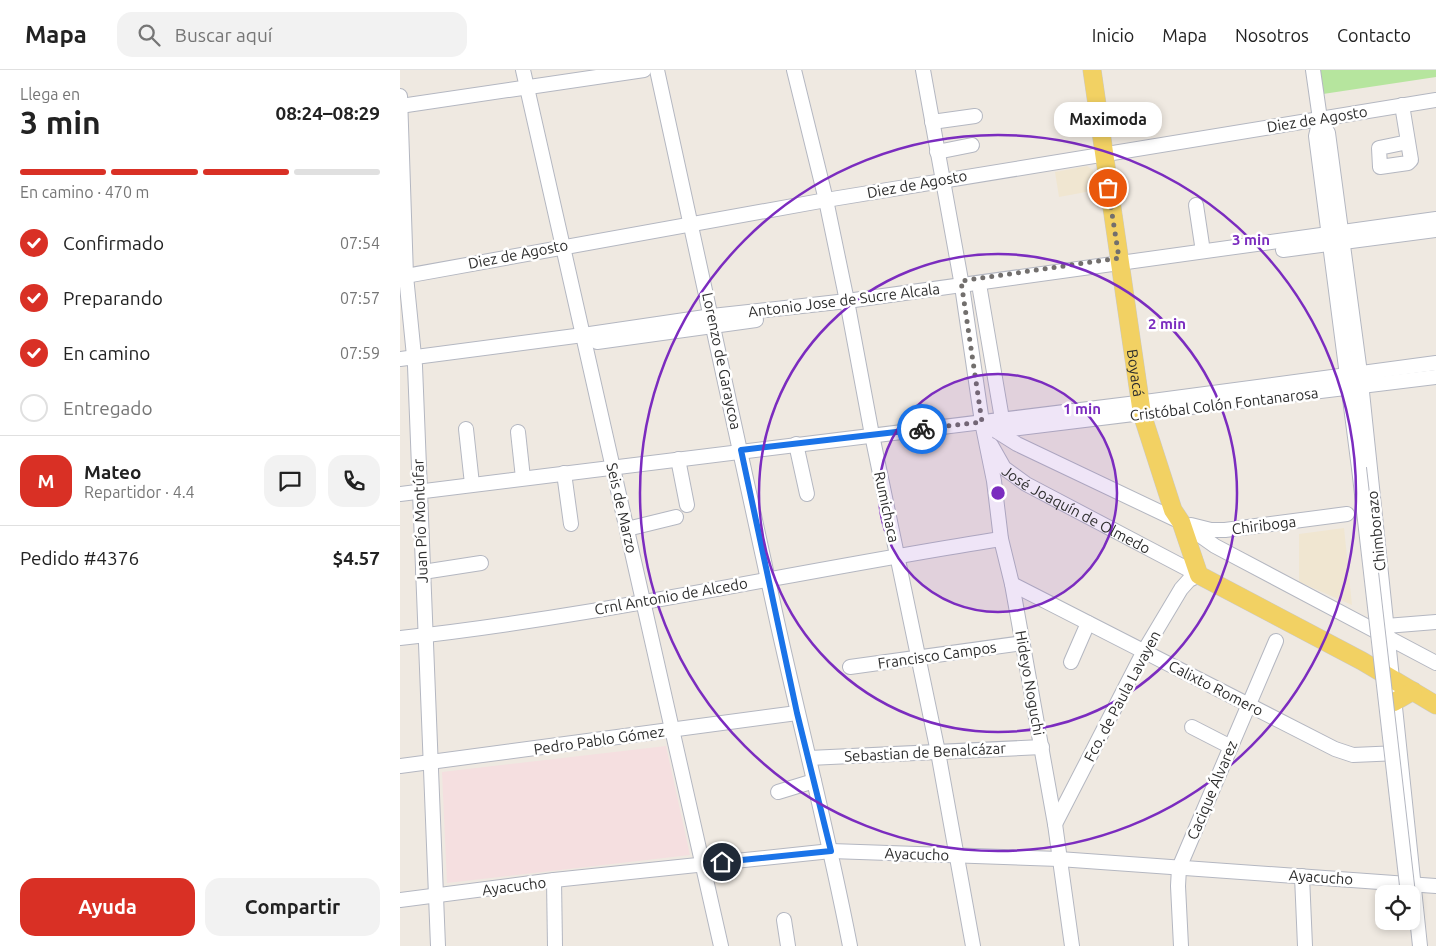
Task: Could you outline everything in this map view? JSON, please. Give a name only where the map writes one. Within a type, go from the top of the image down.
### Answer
[{"type":"main road","name":"Boyacá","points":[[1092,70],[1109,153],[1147,408],[1184,507],[1181,522],[1199,575]]},
{"type":"main road","name":"Boyacá","points":[[1104,70],[1109,153]]},
{"type":"main road","name":"José Joaquín de Olmedo","points":[[1199,575],[1414,691],[1436,705]]},
{"type":"main road","points":[[1394,702],[1414,691]]},
{"type":"street","name":"Seis de Marzo","points":[[523,70],[671,730],[722,946]]},
{"type":"street","points":[[400,106],[644,70]]},
{"type":"street","name":"Lorenzo de Garaycoa","points":[[657,70],[797,713],[831,851],[850,946]]},
{"type":"street","name":"Rumichaca","points":[[794,70],[826,200],[848,305],[872,435],[938,752],[973,946]]},
{"type":"street","points":[[923,70],[962,286],[982,422]]},
{"type":"street","name":"Boyacá","points":[[1097,70],[1109,153]]},
{"type":"street","name":"Chimborazo","points":[[1313,70],[1320,119],[1328,133],[1334,234],[1392,679],[1411,885]]},
{"type":"street","name":"Juan Pío Montúfar","points":[[400,96],[403,276],[415,362],[438,946]]},
{"type":"street","name":"Diez de Agosto","points":[[403,276],[562,246],[942,180],[1436,100]]},
{"type":"street","points":[[1402,105],[1408,142]]},
{"type":"street","points":[[932,122],[975,116]]},
{"type":"street","points":[[937,152],[972,144]]},
{"type":"street","points":[[1196,205],[1202,245]]},
{"type":"street","name":"Antonio Jose de Sucre Alcala","points":[[1334,234],[1436,211]]},
{"type":"street","name":"Antonio Jose de Sucre Alcala","points":[[400,368],[415,362],[713,321],[848,305],[962,286],[1436,219]]},
{"type":"street","name":"Antonio Jose de Sucre Alcala","points":[[962,286],[980,290],[1125,263],[1202,245],[1334,234],[1436,230]]},
{"type":"street","points":[[980,290],[1002,419]]},
{"type":"street","name":"Antonio Jose de Sucre Alcala","points":[[400,359],[415,362]]},
{"type":"street","name":"Cristóbal Colón Fontanarosa","points":[[1354,381],[1436,363]]},
{"type":"street","name":"Cristóbal Colón Fontanarosa","points":[[982,422],[1011,429],[1147,408],[1354,381],[1436,377]]},
{"type":"street","name":"Chimborazo","points":[[1354,381],[1359,468],[1411,885]]},
{"type":"street","name":"Cristóbal Colón Fontanarosa","points":[[400,494],[741,450],[1002,419],[1147,408]]},
{"type":"street","name":"José Joaquín de Olmedo","points":[[982,422],[1017,444],[1181,522],[1215,546],[1386,631],[1436,663]]},
{"type":"street","name":"José Joaquín de Olmedo","points":[[982,422],[996,456],[1014,476],[1199,575]]},
{"type":"street","name":"Hideyo Noguchi","points":[[982,422],[994,482],[1001,539],[1012,584],[1042,747],[1072,946]]},
{"type":"street","points":[[466,429],[472,484]]},
{"type":"street","points":[[518,432],[523,478]]},
{"type":"street","points":[[796,444],[807,494]]},
{"type":"street","points":[[678,459],[687,505]]},
{"type":"street","points":[[564,473],[571,524]]},
{"type":"street","name":"Chiriboga","points":[[1181,522],[1218,531],[1347,514]]},
{"type":"street","points":[[627,529],[676,517]]},
{"type":"street","name":"Crnl Antonio de Alcedo","points":[[400,638],[643,602],[898,555],[1001,539]]},
{"type":"street","points":[[423,572],[481,563]]},
{"type":"street","name":"Fco. de Paula Lavayen","points":[[1055,824],[1144,651],[1181,589],[1189,580],[1199,575]]},
{"type":"street","name":"Calixto Romero","points":[[1012,584],[1335,749],[1354,755],[1400,753]]},
{"type":"street","points":[[1386,631],[1436,622]]},
{"type":"street","points":[[1071,662],[1088,623]]},
{"type":"street","name":"Cacique Álvarez","points":[[1180,946],[1179,868],[1276,640]]},
{"type":"street","name":"Francisco Campos","points":[[850,667],[1023,643]]},
{"type":"street","name":"Pedro Pablo Gómez","points":[[400,766],[797,713]]},
{"type":"street","points":[[1192,726],[1231,747]]},
{"type":"street","name":"Sebastian de Benalcázar","points":[[809,758],[1042,747]]},
{"type":"street","points":[[778,792],[814,781]]},
{"type":"street","name":"Ayacucho","points":[[400,900],[554,880],[831,851],[1058,859],[1302,876],[1377,885]]},
{"type":"street","points":[[1302,876],[1305,946]]},
{"type":"street","points":[[554,880],[556,946]]},
{"type":"street","name":"Ayacucho","points":[[1420,888],[1436,886]]},
{"type":"street","points":[[784,920],[788,946]]},
{"type":"street","points":[[1411,930],[1412,946]]},
{"type":"street","name":"Chimborazo","points":[[1417,930],[1420,946]]},
{"type":"shaded area","points":[[1087,166],[1093,170],[1097,190],[1059,197],[1055,172]]},
{"type":"shaded area","points":[[1344,528],[1352,605],[1299,582],[1299,534]]},
{"type":"shaded area","points":[[666,746],[690,855],[447,883],[442,772]]},
{"type":"green space","points":[[1319,70],[1436,70],[1436,77],[1323,94]]},
{"type":"way so far","points":[[922,429],[982,422],[961,281],[1119,258],[1108,188]]},
{"type":"place","name":"Maximoda","points":[[1108,188]]},
{"type":"route","points":[[722,862],[831,851],[797,713],[741,450],[922,429]]}]
